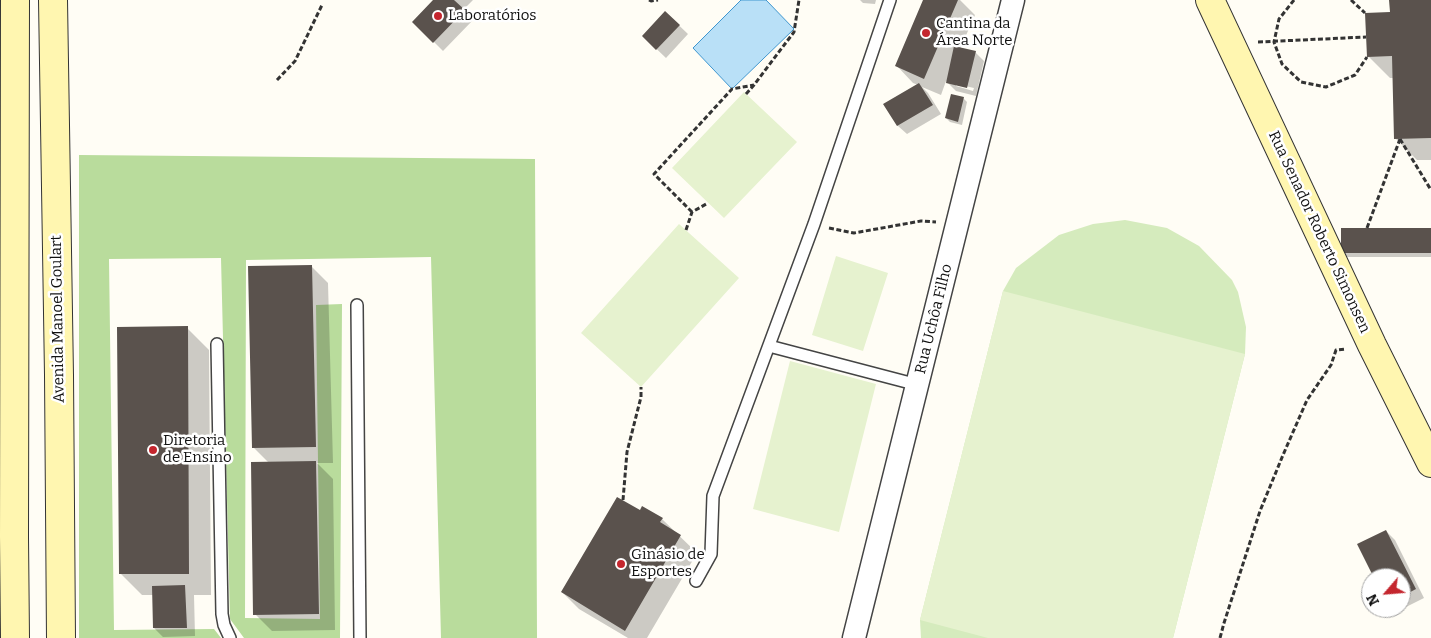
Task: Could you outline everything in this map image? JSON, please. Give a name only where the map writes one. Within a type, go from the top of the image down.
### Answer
[{"type":"main road","points":[[15,0],[15,638]]},
{"type":"main road","name":"Avenida Manoel Goulart","points":[[53,0],[61,638]]},
{"type":"main road","name":"Rua Senador Roberto Simonsen","points":[[1210,0],[1372,345],[1431,463]]},
{"type":"street","name":"Rua Uchôa Filho","points":[[854,638],[1013,0]]},
{"type":"lane","points":[[696,581],[710,554],[713,496],[814,224],[890,0]]},
{"type":"lane","points":[[358,304],[360,638]]},
{"type":"lane","points":[[217,344],[222,614],[224,625],[230,638]]},
{"type":"lane","points":[[769,346],[918,385]]},
{"type":"path","points":[[649,0],[658,0]]},
{"type":"path","points":[[746,94],[794,32],[799,0]]},
{"type":"path","points":[[1294,0],[1279,18],[1274,42],[1282,64],[1300,82],[1326,87],[1355,75],[1366,56]]},
{"type":"path","points":[[1351,0],[1366,13]]},
{"type":"path","points":[[277,80],[295,61],[322,5]]},
{"type":"path","points":[[1230,43],[1366,37]]},
{"type":"path","points":[[692,212],[654,174],[732,89],[754,85]]},
{"type":"path","points":[[1366,228],[1400,138],[1431,190]]},
{"type":"path","points":[[686,230],[692,212],[708,203]]},
{"type":"path","points":[[814,224],[854,233],[921,221],[958,223]]},
{"type":"path","points":[[1220,638],[1260,511],[1307,400],[1331,365],[1336,350],[1372,345]]},
{"type":"path","points":[[623,500],[627,452],[641,397],[641,387]]},
{"type":"green space","points":[[744,92],[797,142],[724,218],[672,168]]},
{"type":"green space","points":[[79,155],[535,159],[537,638],[441,638],[431,257],[246,260],[245,618],[320,619],[316,305],[342,304],[340,638],[244,638],[230,619],[221,258],[109,259],[114,630],[214,629],[221,638],[79,638]]},
{"type":"green space","points":[[1125,220],[1167,228],[1199,246],[1232,280],[1238,292],[1246,327],[1245,354],[1173,638],[921,638],[920,620],[1003,291],[1016,268],[1059,235],[1093,224]]},
{"type":"green space","points":[[679,224],[739,278],[641,387],[581,333]]},
{"type":"green space","points":[[836,256],[888,273],[863,351],[812,335]]},
{"type":"green space","points":[[1003,291],[1245,354],[1173,638],[988,638],[920,620]]},
{"type":"green space","points":[[790,361],[876,384],[839,532],[753,509]]},
{"type":"water","points":[[741,0],[766,0],[794,29],[732,89],[693,48]]},
{"type":"building","name":"Laboratórios","points":[[433,0],[454,0],[465,10],[433,43],[412,22]]},
{"type":"building","name":"Cantina da Área Norte","points":[[923,0],[958,0],[924,79],[895,66]]},
{"type":"building","points":[[1389,0],[1431,0],[1431,138],[1394,139],[1392,56],[1367,57],[1365,13],[1390,12]]},
{"type":"building","points":[[665,11],[680,25],[656,50],[642,36]]},
{"type":"building","points":[[954,46],[976,51],[967,88],[946,83]]},
{"type":"building","points":[[919,83],[933,105],[897,126],[883,104]]},
{"type":"building","points":[[951,94],[964,97],[958,122],[945,118]]},
{"type":"building","points":[[1341,228],[1431,228],[1431,253],[1341,253]]},
{"type":"building","points":[[312,265],[316,447],[252,448],[248,266]]},
{"type":"building","name":"Diretoria de Ensino","points":[[188,326],[189,574],[119,574],[117,327]]},
{"type":"building","points":[[316,461],[319,614],[253,615],[251,462]]},
{"type":"building","name":"Ginásio de Esportes","points":[[617,497],[640,510],[642,506],[663,518],[660,522],[681,535],[625,631],[561,592]]},
{"type":"building","points":[[1386,530],[1405,568],[1369,568],[1357,544]]},
{"type":"building","points":[[1411,579],[1416,589],[1411,592]]},
{"type":"building","points":[[185,585],[187,628],[153,628],[152,586]]},
{"type":"place","name":"Laboratórios","points":[[438,16]]},
{"type":"place","name":"Cantina da Área Norte","points":[[926,33]]},
{"type":"place","name":"Diretoria de Ensino","points":[[153,450]]},
{"type":"place","name":"Ginásio de Esportes","points":[[621,564]]}]
